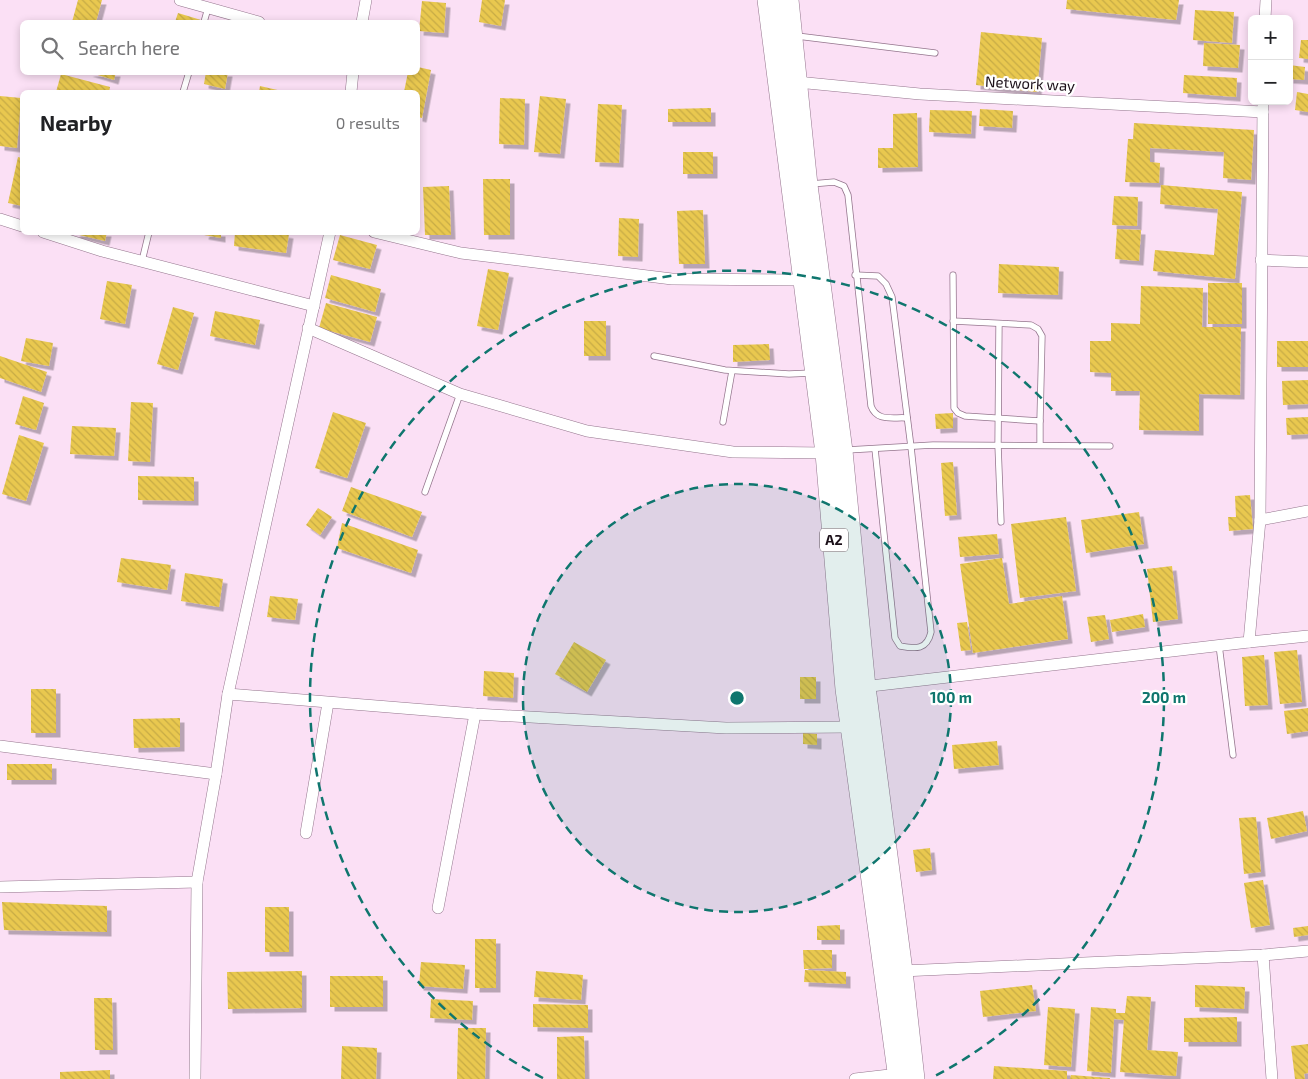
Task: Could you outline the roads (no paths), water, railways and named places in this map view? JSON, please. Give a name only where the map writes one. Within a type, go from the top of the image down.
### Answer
[{"type":"highway","name":"A2","points":[[768,0],[817,373],[834,452]]},
{"type":"highway","name":"A2","points":[[788,0],[808,185],[855,688],[902,971],[904,1077]]},
{"type":"highway","name":"A2","points":[[855,688],[851,728],[904,1077]]},
{"type":"street","points":[[180,0],[253,20]]},
{"type":"street","points":[[362,20],[366,0]]},
{"type":"street","points":[[1265,15],[1266,0]]},
{"type":"street","points":[[350,90],[353,75]]},
{"type":"street","name":"Network way","points":[[797,82],[920,94],[1263,107]]},
{"type":"street","points":[[1249,642],[1260,520],[1263,107]]},
{"type":"street","points":[[0,219],[20,225]]},
{"type":"street","points":[[52,235],[102,251],[314,306]]},
{"type":"street","points":[[195,1079],[197,882],[228,694],[329,235]]},
{"type":"street","points":[[386,235],[461,253],[672,279],[804,280]]},
{"type":"street","points":[[1261,260],[1308,262]]},
{"type":"street","points":[[308,328],[460,394],[587,430],[733,452],[834,452]]},
{"type":"street","points":[[1260,520],[1308,511]]},
{"type":"street","points":[[855,688],[1308,636]]},
{"type":"street","points":[[228,694],[475,714],[726,728],[851,728]]},
{"type":"street","points":[[306,833],[328,703]]},
{"type":"street","points":[[438,908],[475,714]]},
{"type":"street","points":[[0,746],[216,774]]},
{"type":"street","points":[[0,887],[197,882]]},
{"type":"street","points":[[902,971],[1264,955],[1308,951]]},
{"type":"street","points":[[1264,955],[1272,1079]]},
{"type":"street","points":[[855,1079],[904,1077]]},
{"type":"lane","points":[[205,20],[208,8]]},
{"type":"lane","points":[[792,35],[935,52]]},
{"type":"lane","points":[[184,90],[188,75]]},
{"type":"lane","points":[[808,185],[834,182],[844,186],[848,196],[871,406],[874,413],[879,417],[908,418]]},
{"type":"lane","points":[[142,261],[148,235]]},
{"type":"lane","points":[[856,275],[878,276],[886,284],[892,297],[908,418],[931,632],[929,641],[923,646],[911,648],[900,646],[895,638],[875,449]]},
{"type":"lane","points":[[953,275],[954,408],[958,413],[965,416],[1040,421]]},
{"type":"lane","points":[[953,321],[1031,325],[1038,329],[1042,336],[1040,445]]},
{"type":"lane","points":[[999,324],[998,445],[1001,522]]},
{"type":"lane","points":[[654,356],[732,370],[789,374],[817,373]]},
{"type":"lane","points":[[723,422],[732,370]]},
{"type":"lane","points":[[426,492],[460,394]]},
{"type":"lane","points":[[834,452],[911,447],[998,445],[1110,446]]},
{"type":"lane","points":[[1218,645],[1233,755]]}]
